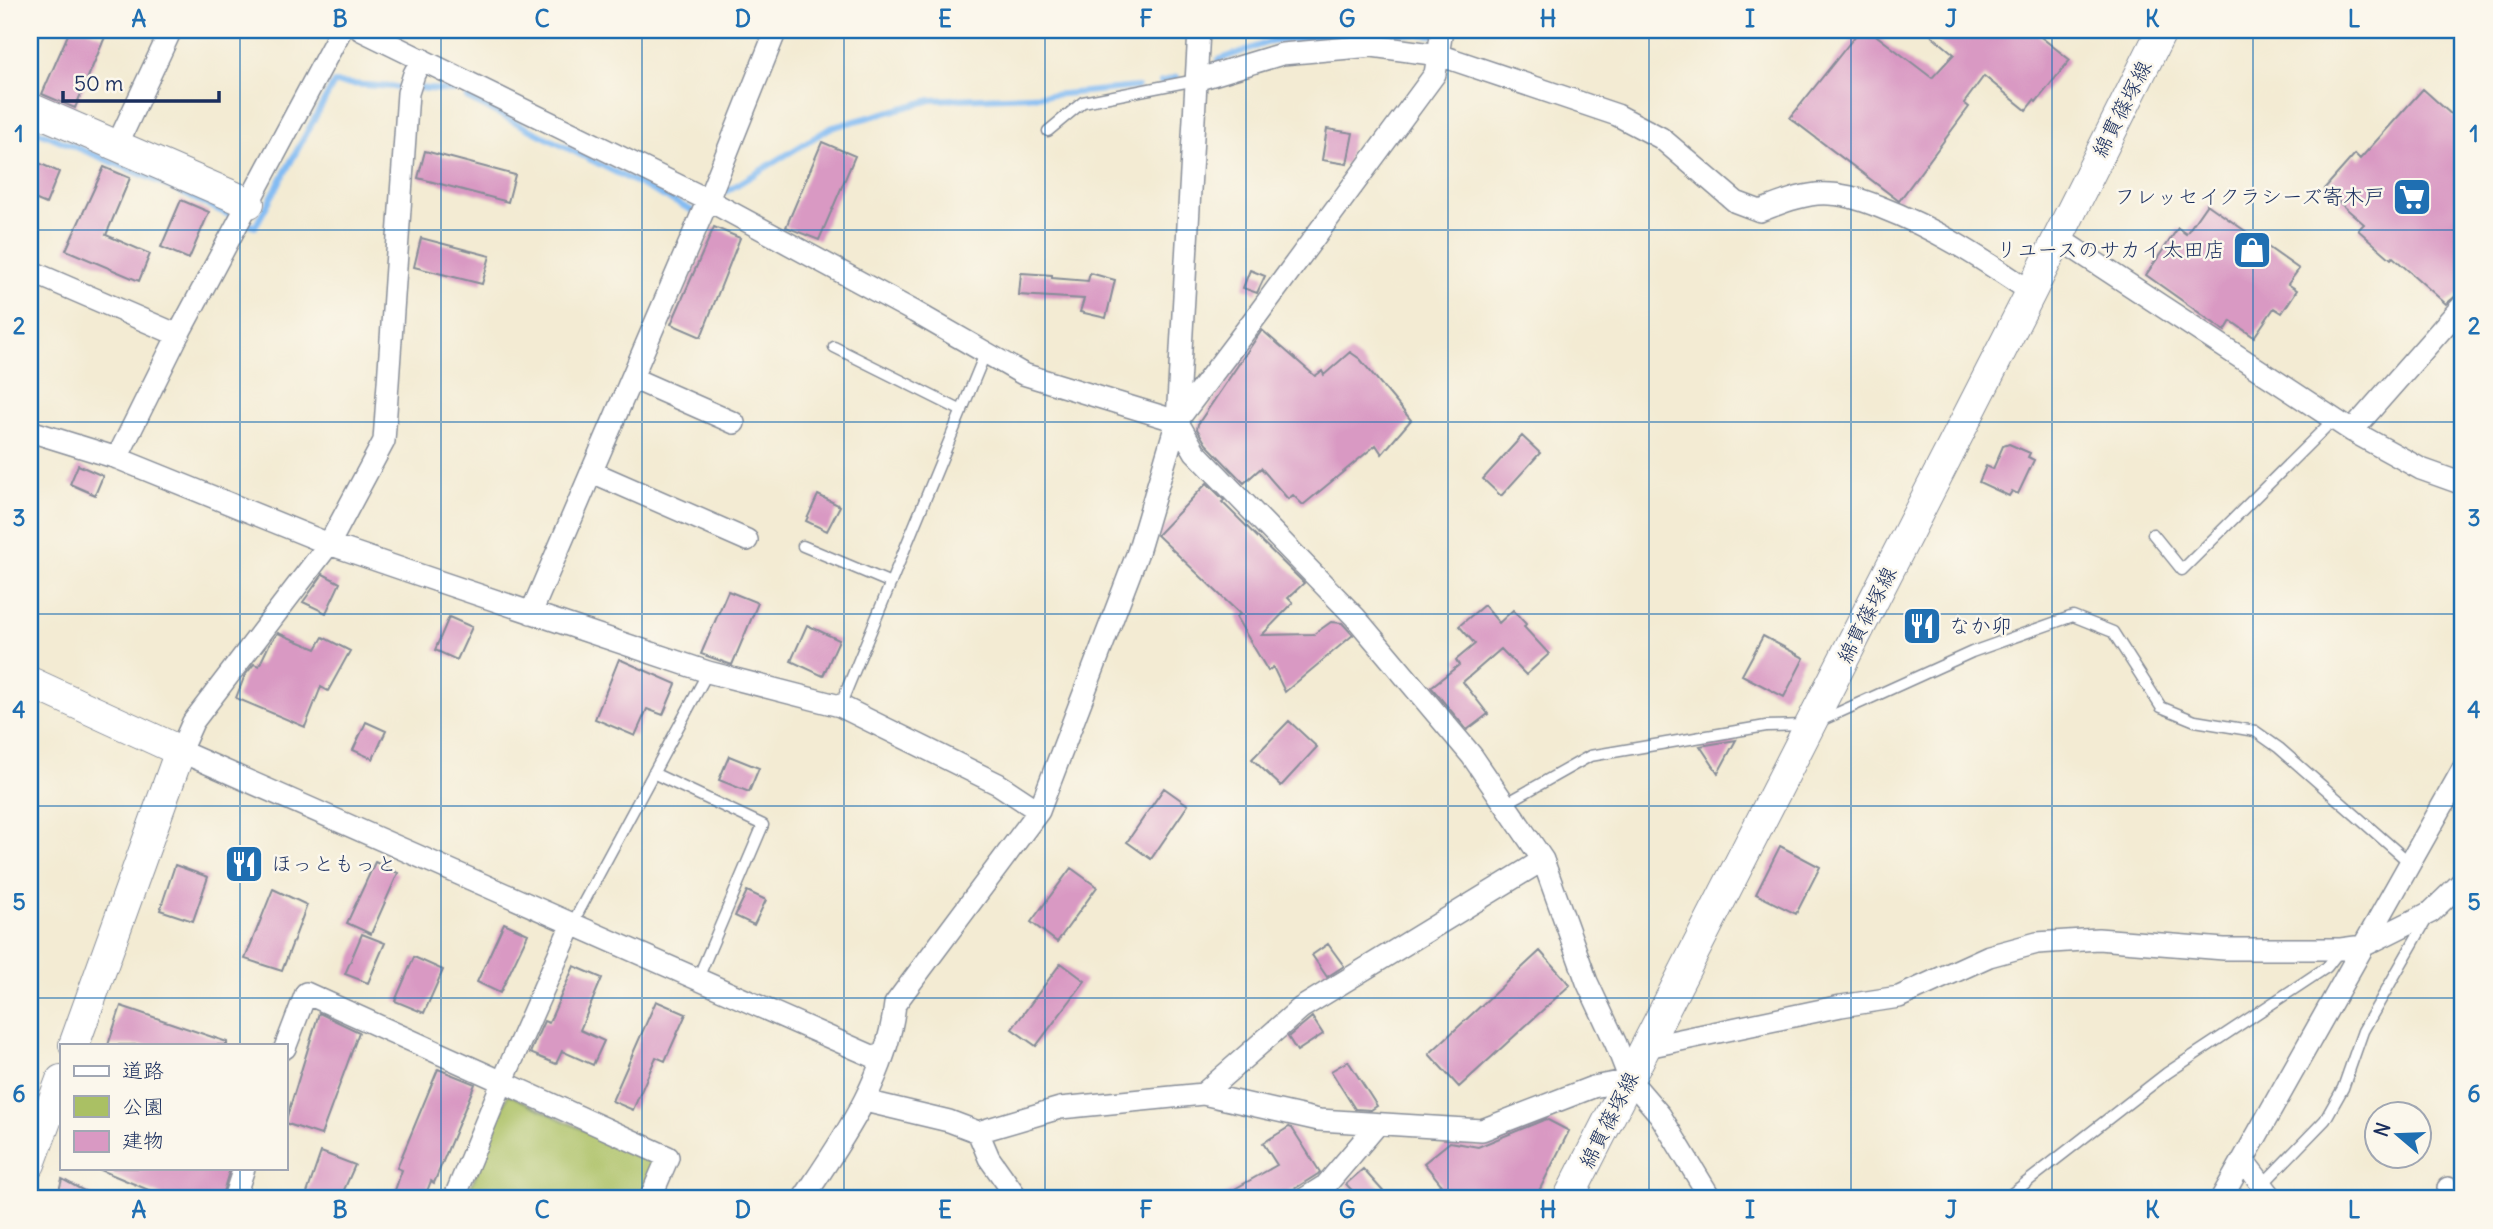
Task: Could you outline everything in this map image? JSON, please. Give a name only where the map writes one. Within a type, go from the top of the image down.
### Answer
[{"type":"main road","name":"綿貫篠塚線","points":[[1568,1199],[2162,30]]},
{"type":"main road","points":[[30,108],[249,204]]},
{"type":"main road","points":[[30,682],[180,751],[74,1044]]},
{"type":"main road","points":[[30,1164],[60,1083]]},
{"type":"street","points":[[117,145],[171,30]]},
{"type":"street","points":[[117,458],[178,335],[341,30]]},
{"type":"street","points":[[361,30],[708,200],[1023,374],[1177,421],[1195,452],[1355,617],[1472,756],[1505,804],[1543,860],[1587,982],[1630,1080],[1660,1115],[1711,1199]]},
{"type":"street","points":[[531,613],[708,200],[776,30]]},
{"type":"street","points":[[803,1199],[865,1101],[892,1032],[895,1004],[1040,811],[1138,552],[1177,421],[1199,30]]},
{"type":"street","points":[[1177,421],[1435,74],[1442,30]]},
{"type":"street","points":[[1196,80],[1282,54],[1372,46],[1439,55],[1618,115],[1661,138],[1736,202],[1759,211],[1818,194],[1852,196],[1919,222],[1973,253],[2031,292]]},
{"type":"street","points":[[422,59],[408,93],[384,441],[329,544],[193,722],[180,751],[881,1060]]},
{"type":"street","points":[[2058,238],[2343,425],[2421,469],[2463,484]]},
{"type":"street","points":[[30,271],[178,335]]},
{"type":"street","points":[[2343,425],[2463,305]]},
{"type":"street","points":[[632,378],[734,423]]},
{"type":"street","points":[[30,431],[117,458],[329,544],[531,613],[708,672],[840,706],[998,784],[1040,811]]},
{"type":"street","points":[[592,472],[747,540]]},
{"type":"street","points":[[2221,1199],[2463,769]]},
{"type":"street","points":[[1203,1094],[1301,1008],[1543,860]]},
{"type":"street","points":[[1647,1047],[1841,1006],[1899,997],[1989,956],[2037,943],[2098,939],[2224,949],[2341,949],[2363,946],[2431,912],[2463,881]]},
{"type":"street","points":[[454,1199],[572,924]]},
{"type":"street","points":[[287,1044],[306,993],[667,1157],[650,1199]]},
{"type":"street","points":[[865,1101],[949,1121],[978,1132],[1060,1108],[1203,1094],[1319,1120],[1482,1130],[1593,1087],[1630,1080]]},
{"type":"street","points":[[1304,1199],[1326,1185],[1377,1125]]},
{"type":"street","points":[[978,1132],[989,1158],[1018,1199]]},
{"type":"street","points":[[2243,1160],[2268,1192]]},
{"type":"street","points":[[234,1199],[243,1170]]},
{"type":"lane","points":[[1048,131],[1083,102],[1196,80]]},
{"type":"lane","points":[[834,347],[962,411]]},
{"type":"lane","points":[[840,706],[985,354]]},
{"type":"lane","points":[[2153,534],[2182,570],[2343,425]]},
{"type":"lane","points":[[803,546],[891,583]]},
{"type":"lane","points":[[1505,804],[1590,756],[1766,726],[1811,725],[1972,652],[2073,616],[2113,632],[2161,707],[2195,721],[2255,731],[2279,748],[2410,863]]},
{"type":"lane","points":[[572,924],[708,672]]},
{"type":"lane","points":[[653,773],[763,825],[698,978]]},
{"type":"lane","points":[[2268,1192],[2325,1120],[2343,1088],[2363,1031],[2431,912]]},
{"type":"lane","points":[[2005,1199],[2167,1073],[2327,967],[2341,949]]},
{"type":"green space","points":[[508,1094],[660,1166],[645,1199],[466,1199]]},
{"type":"building","points":[[70,30],[87,30],[105,37],[75,108],[42,94]]},
{"type":"building","points":[[1860,30],[1869,30],[1932,78],[1954,54],[1925,30],[2032,30],[2070,60],[2036,102],[2034,100],[2026,110],[1984,76],[1964,103],[1969,107],[1899,201],[1790,118]]},
{"type":"building","points":[[2423,89],[2463,125],[2463,290],[2446,304],[2358,230],[2364,224],[2324,189],[2355,154],[2360,159]]},
{"type":"building","points":[[1327,129],[1353,133],[1347,164],[1322,160]]},
{"type":"building","points":[[822,142],[855,156],[819,240],[786,227]]},
{"type":"building","points":[[425,151],[515,175],[508,202],[418,178]]},
{"type":"building","points":[[30,159],[59,172],[46,204],[30,197]]},
{"type":"building","points":[[104,167],[130,178],[106,235],[150,254],[139,281],[66,250]]},
{"type":"building","points":[[181,200],[209,212],[189,259],[161,247]]},
{"type":"building","points":[[2207,204],[2299,269],[2288,284],[2297,290],[2282,313],[2274,308],[2254,337],[2231,321],[2225,331],[2146,275],[2178,228],[2186,234]]},
{"type":"building","points":[[714,227],[740,238],[701,337],[671,324]]},
{"type":"building","points":[[421,238],[490,256],[482,284],[414,267]]},
{"type":"building","points":[[1250,270],[1265,276],[1257,293],[1243,288]]},
{"type":"building","points":[[1021,273],[1088,281],[1090,273],[1115,280],[1106,318],[1080,312],[1084,299],[1019,295]]},
{"type":"building","points":[[1262,330],[1315,376],[1322,371],[1324,375],[1350,352],[1360,359],[1411,420],[1382,454],[1376,445],[1303,505],[1293,495],[1288,499],[1261,468],[1244,483],[1206,444],[1197,429]]},
{"type":"building","points":[[1522,436],[1540,453],[1501,496],[1483,479]]},
{"type":"building","points":[[2009,444],[2030,453],[2028,457],[2034,460],[2018,494],[2012,491],[2009,496],[1979,482],[1986,466],[1993,469],[2003,446]]},
{"type":"building","points":[[78,465],[103,476],[95,495],[70,484]]},
{"type":"building","points":[[1207,483],[1224,500],[1222,502],[1304,583],[1288,598],[1293,603],[1262,635],[1314,634],[1331,622],[1342,623],[1353,635],[1285,692],[1273,667],[1268,671],[1236,617],[1240,614],[1157,535]]},
{"type":"building","points":[[818,495],[840,506],[827,531],[806,521]]},
{"type":"building","points":[[323,574],[340,583],[326,613],[303,602]]},
{"type":"building","points":[[728,591],[758,603],[732,665],[701,654]]},
{"type":"building","points":[[1484,605],[1499,623],[1513,610],[1526,624],[1524,627],[1549,654],[1526,675],[1501,649],[1463,682],[1488,714],[1467,730],[1431,687],[1459,665],[1456,660],[1475,644],[1459,626]]},
{"type":"building","points":[[449,617],[472,627],[457,660],[435,650]]},
{"type":"building","points":[[807,625],[839,640],[823,676],[791,661]]},
{"type":"building","points":[[278,633],[316,649],[323,637],[350,651],[328,691],[321,687],[305,727],[236,698],[245,675],[254,664],[259,666]]},
{"type":"building","points":[[1763,636],[1804,658],[1784,697],[1742,675]]},
{"type":"building","points":[[619,659],[676,684],[663,715],[647,709],[635,736],[595,719]]},
{"type":"building","points":[[1289,721],[1317,747],[1281,786],[1252,759]]},
{"type":"building","points":[[366,722],[386,731],[373,759],[353,750]]},
{"type":"building","points":[[1736,740],[1718,773],[1700,746]]},
{"type":"building","points":[[729,756],[759,768],[749,792],[719,780]]},
{"type":"building","points":[[1164,788],[1188,805],[1151,859],[1127,842]]},
{"type":"building","points":[[1780,846],[1820,867],[1796,914],[1756,894]]},
{"type":"building","points":[[375,862],[398,873],[371,934],[347,923]]},
{"type":"building","points":[[175,865],[208,877],[193,921],[160,910]]},
{"type":"building","points":[[1071,868],[1097,887],[1057,942],[1031,922]]},
{"type":"building","points":[[273,889],[307,905],[282,971],[245,959]]},
{"type":"building","points":[[747,891],[766,900],[754,925],[735,916]]},
{"type":"building","points":[[504,923],[528,934],[500,993],[477,982]]},
{"type":"building","points":[[362,934],[385,943],[368,983],[345,974]]},
{"type":"building","points":[[1328,944],[1344,966],[1327,977],[1312,955]]},
{"type":"building","points":[[1540,951],[1570,985],[1459,1087],[1429,1054]]},
{"type":"building","points":[[414,957],[443,970],[424,1013],[395,1001]]},
{"type":"building","points":[[1061,963],[1085,981],[1036,1046],[1012,1029]]},
{"type":"building","points":[[574,966],[602,978],[580,1030],[604,1041],[593,1065],[562,1051],[556,1064],[530,1053],[544,1021],[549,1023]]},
{"type":"building","points":[[656,1001],[686,1014],[665,1061],[656,1057],[633,1110],[612,1101]]},
{"type":"building","points":[[121,1006],[227,1042],[227,1044],[108,1044]]},
{"type":"building","points":[[319,1013],[359,1032],[321,1135],[287,1124]]},
{"type":"building","points":[[1312,1017],[1323,1034],[1297,1051],[1288,1037]]},
{"type":"building","points":[[1348,1061],[1377,1106],[1371,1110],[1355,1109],[1331,1071]]},
{"type":"building","points":[[438,1069],[475,1084],[434,1183],[431,1181],[424,1199],[392,1199],[402,1170],[397,1168]]},
{"type":"building","points":[[1546,1119],[1569,1131],[1535,1199],[1445,1199],[1436,1188],[1441,1184],[1424,1163],[1450,1142],[1478,1147]]},
{"type":"building","points":[[1289,1127],[1320,1172],[1318,1174],[1278,1199],[1217,1199],[1277,1165],[1263,1143]]},
{"type":"building","points":[[321,1152],[355,1165],[340,1199],[305,1199]]},
{"type":"building","points":[[1363,1169],[1390,1199],[1360,1199],[1346,1184]]},
{"type":"building","points":[[101,1170],[229,1170],[221,1199],[170,1199]]},
{"type":"building","points":[[62,1179],[99,1199],[57,1199]]},
{"type":"waterway","points":[[1218,60],[1269,42],[1368,31],[1437,35]]},
{"type":"waterway","points":[[1161,82],[1177,77]]},
{"type":"waterway","points":[[30,128],[150,178],[255,227],[334,83],[396,87]]},
{"type":"waterway","points":[[727,191],[830,128],[931,100],[1053,95],[1137,87]]},
{"type":"waterway","points":[[419,88],[453,91]]},
{"type":"waterway","points":[[467,98],[695,212]]},
{"type":"place","name":"フレッセイクラシーズ寄木戸","points":[[2412,197]]},
{"type":"place","name":"リユースのサカイ太田店","points":[[2252,250]]},
{"type":"place","name":"なか卯","points":[[1922,626]]},
{"type":"place","name":"ほっともっと","points":[[244,864]]}]
